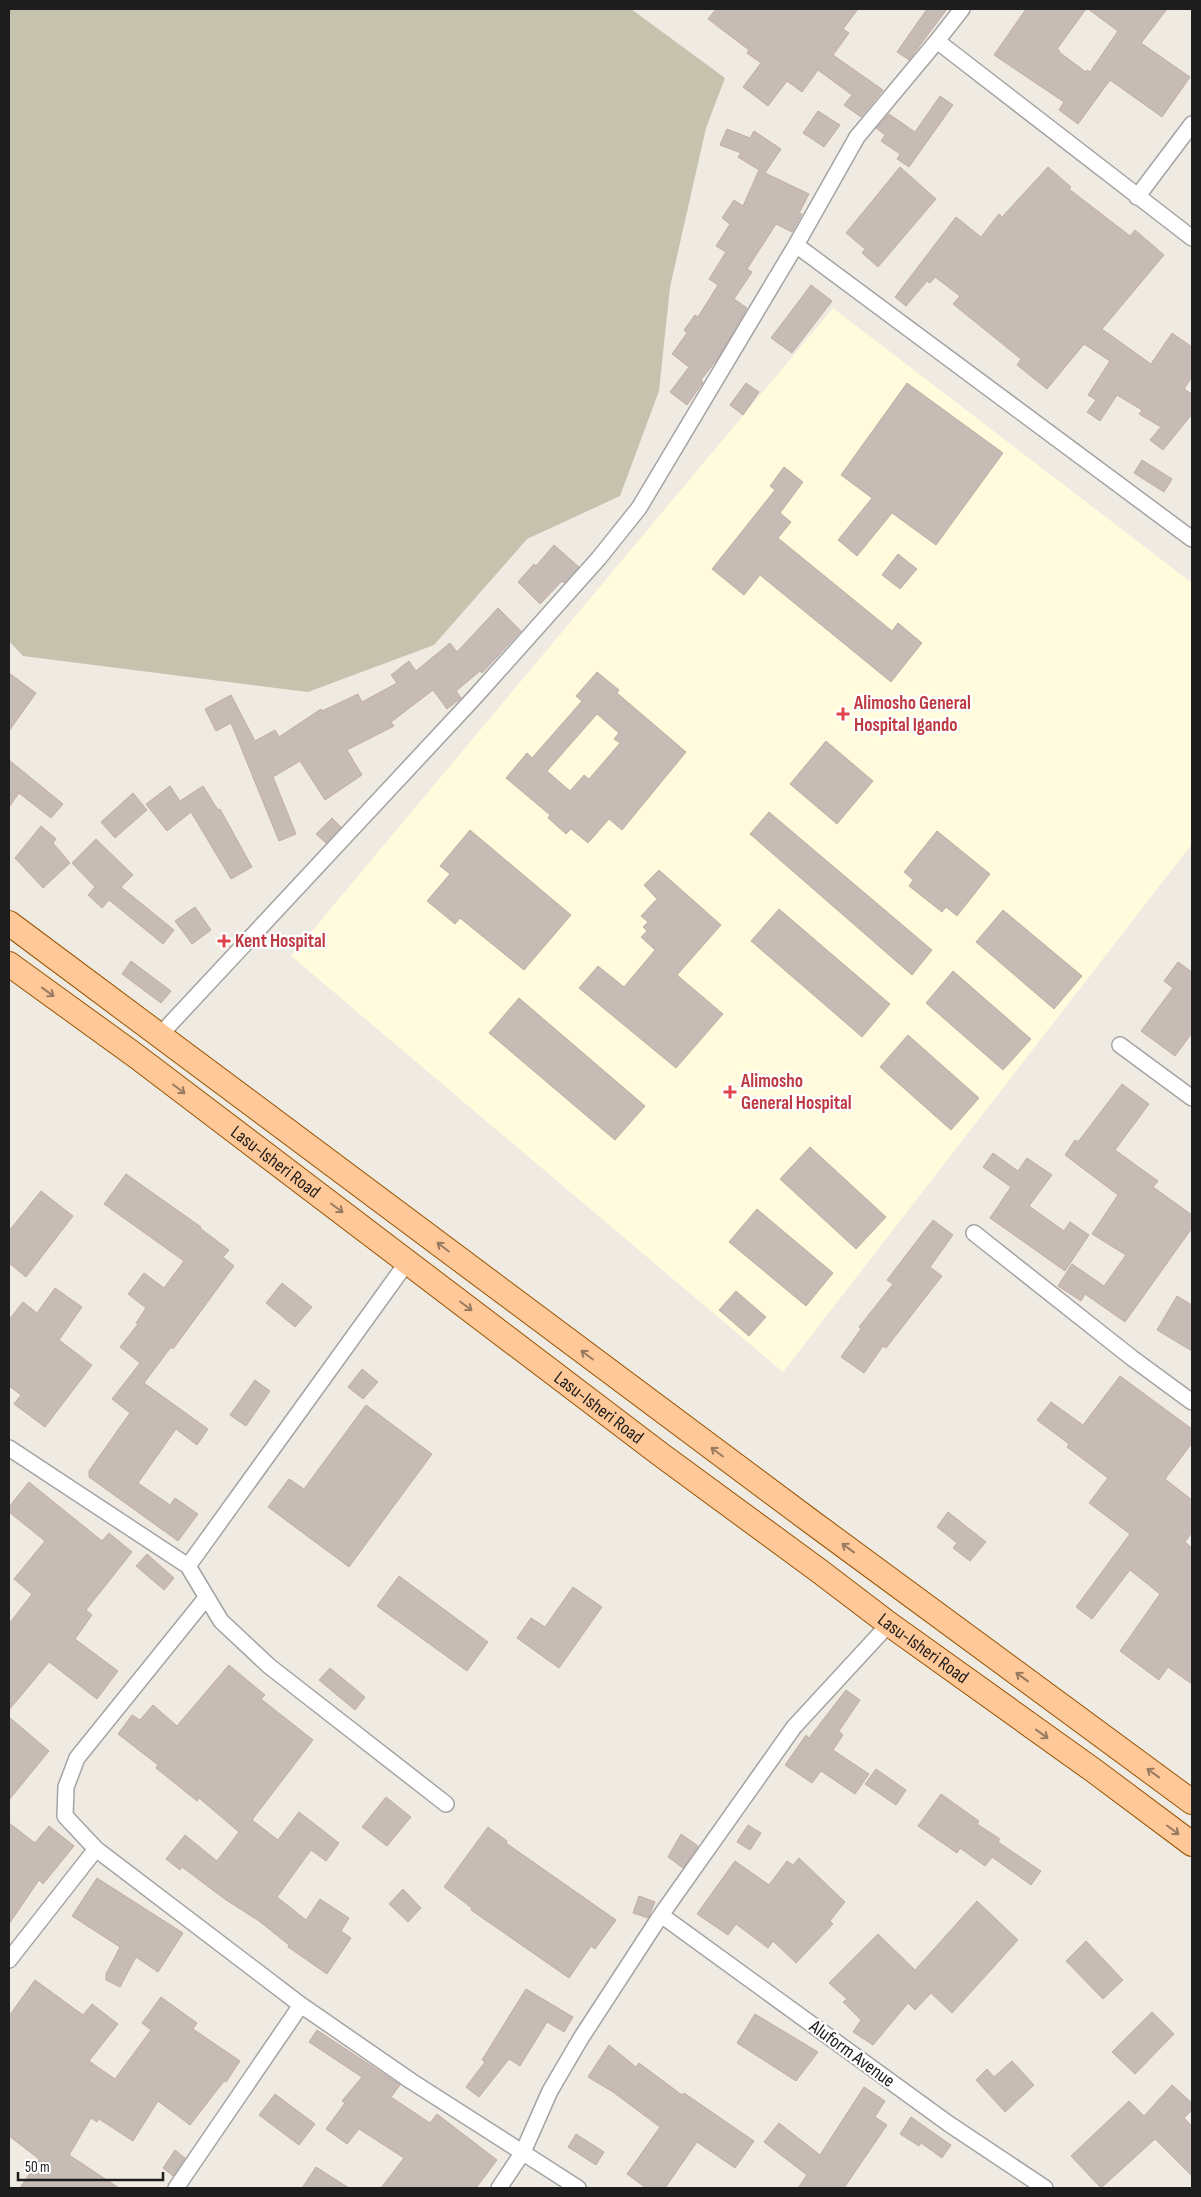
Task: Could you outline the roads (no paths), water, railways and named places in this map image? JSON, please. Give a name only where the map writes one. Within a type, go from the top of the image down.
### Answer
[{"type":"main road","name":"Lasu-Isheri Road","points":[[9,923],[813,1523],[1192,1802]]},
{"type":"main road","name":"Lasu-Isheri Road","points":[[9,964],[136,1056],[660,1454],[889,1624],[1093,1770],[1192,1844]]},
{"type":"street","points":[[159,1036],[474,698],[600,558],[639,508],[796,244],[857,136],[937,42],[962,9]]},
{"type":"street","points":[[937,42],[1192,238]]},
{"type":"street","points":[[1137,197],[1192,124]]},
{"type":"street","points":[[796,244],[1192,539]]},
{"type":"street","points":[[1120,1045],[1192,1098]]},
{"type":"street","points":[[974,1233],[1132,1358],[1192,1402]]},
{"type":"street","points":[[188,1566],[408,1261]]},
{"type":"street","points":[[9,1448],[188,1566],[221,1621],[269,1666],[446,1804]]},
{"type":"street","points":[[206,1598],[77,1758],[66,1787],[65,1816],[96,1849],[301,2005],[411,2082],[578,2188]]},
{"type":"street","points":[[499,2188],[523,2152],[554,2083],[661,1915],[794,1727],[889,1624]]},
{"type":"street","points":[[9,1960],[96,1849]]},
{"type":"street","name":"Aluform Avenue","points":[[661,1915],[949,2124],[1045,2188]]},
{"type":"street","points":[[176,2188],[301,2005]]},
{"type":"place","name":"Alimosho General Hospital Igando","points":[[843,714]]},
{"type":"place","name":"Kent Hospital","points":[[224,941]]},
{"type":"place","name":"Alimosho General Hospital","points":[[730,1092]]}]
